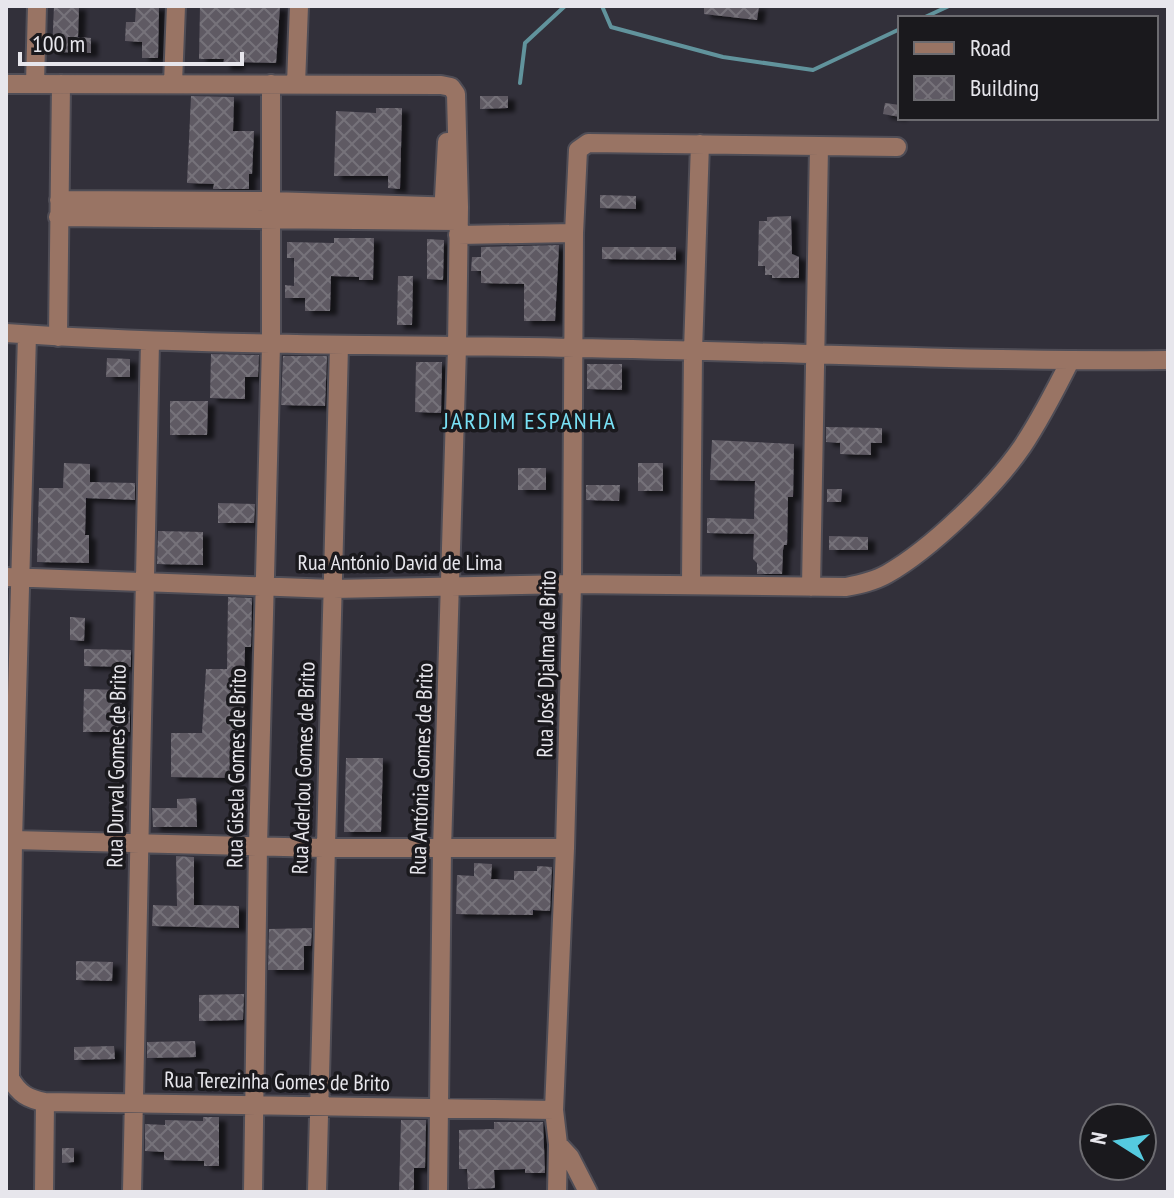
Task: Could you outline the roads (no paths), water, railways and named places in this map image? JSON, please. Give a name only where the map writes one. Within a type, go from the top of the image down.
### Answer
[{"type":"street","points":[[35,84],[37,6]]},
{"type":"street","points":[[173,83],[176,6]]},
{"type":"street","points":[[6,84],[296,84],[299,6]]},
{"type":"street","points":[[58,337],[61,84]]},
{"type":"street","name":"Rua Gisela Gomes de Brito","points":[[253,1192],[271,345],[271,84]]},
{"type":"street","name":"Rua Antónia Gomes de Brito","points":[[296,84],[441,85],[451,87],[457,98],[452,218],[457,347],[442,849],[438,1192]]},
{"type":"street","name":"Rua José Djalma de Brito","points":[[557,1192],[558,1144],[554,1110],[572,584],[577,155],[580,147],[588,143],[700,144]]},
{"type":"street","points":[[691,584],[693,351],[700,144],[897,147]]},
{"type":"street","points":[[811,587],[819,147]]},
{"type":"street","points":[[58,208],[271,210],[452,218],[574,233]]},
{"type":"street","points":[[6,333],[150,342],[271,345],[575,348],[1070,361],[1168,360]]},
{"type":"street","points":[[27,335],[13,577],[10,1078],[22,1095],[45,1102],[44,1192]]},
{"type":"street","name":"Rua Durval Gomes de Brito","points":[[132,1192],[150,342]]},
{"type":"street","name":"Rua Aderlou Gomes de Brito","points":[[317,1192],[339,346]]},
{"type":"street","name":"Rua António David de Lima","points":[[13,577],[333,589],[572,584],[846,587],[888,574],[958,518],[1019,451],[1046,410],[1070,361]]},
{"type":"street","points":[[13,840],[324,848],[565,848]]},
{"type":"street","name":"Rua Terezinha Gomes de Brito","points":[[45,1102],[554,1110]]},
{"type":"street","points":[[558,1144],[570,1157],[588,1192]]},
{"type":"waterway","points":[[520,83],[525,43],[565,6]]},
{"type":"waterway","points":[[602,6],[611,27],[723,57],[813,70],[898,30]]},
{"type":"waterway","points":[[927,16],[949,6]]},
{"type":"district","name":"JARDIM ESPANHA","points":[[530,420]]}]
